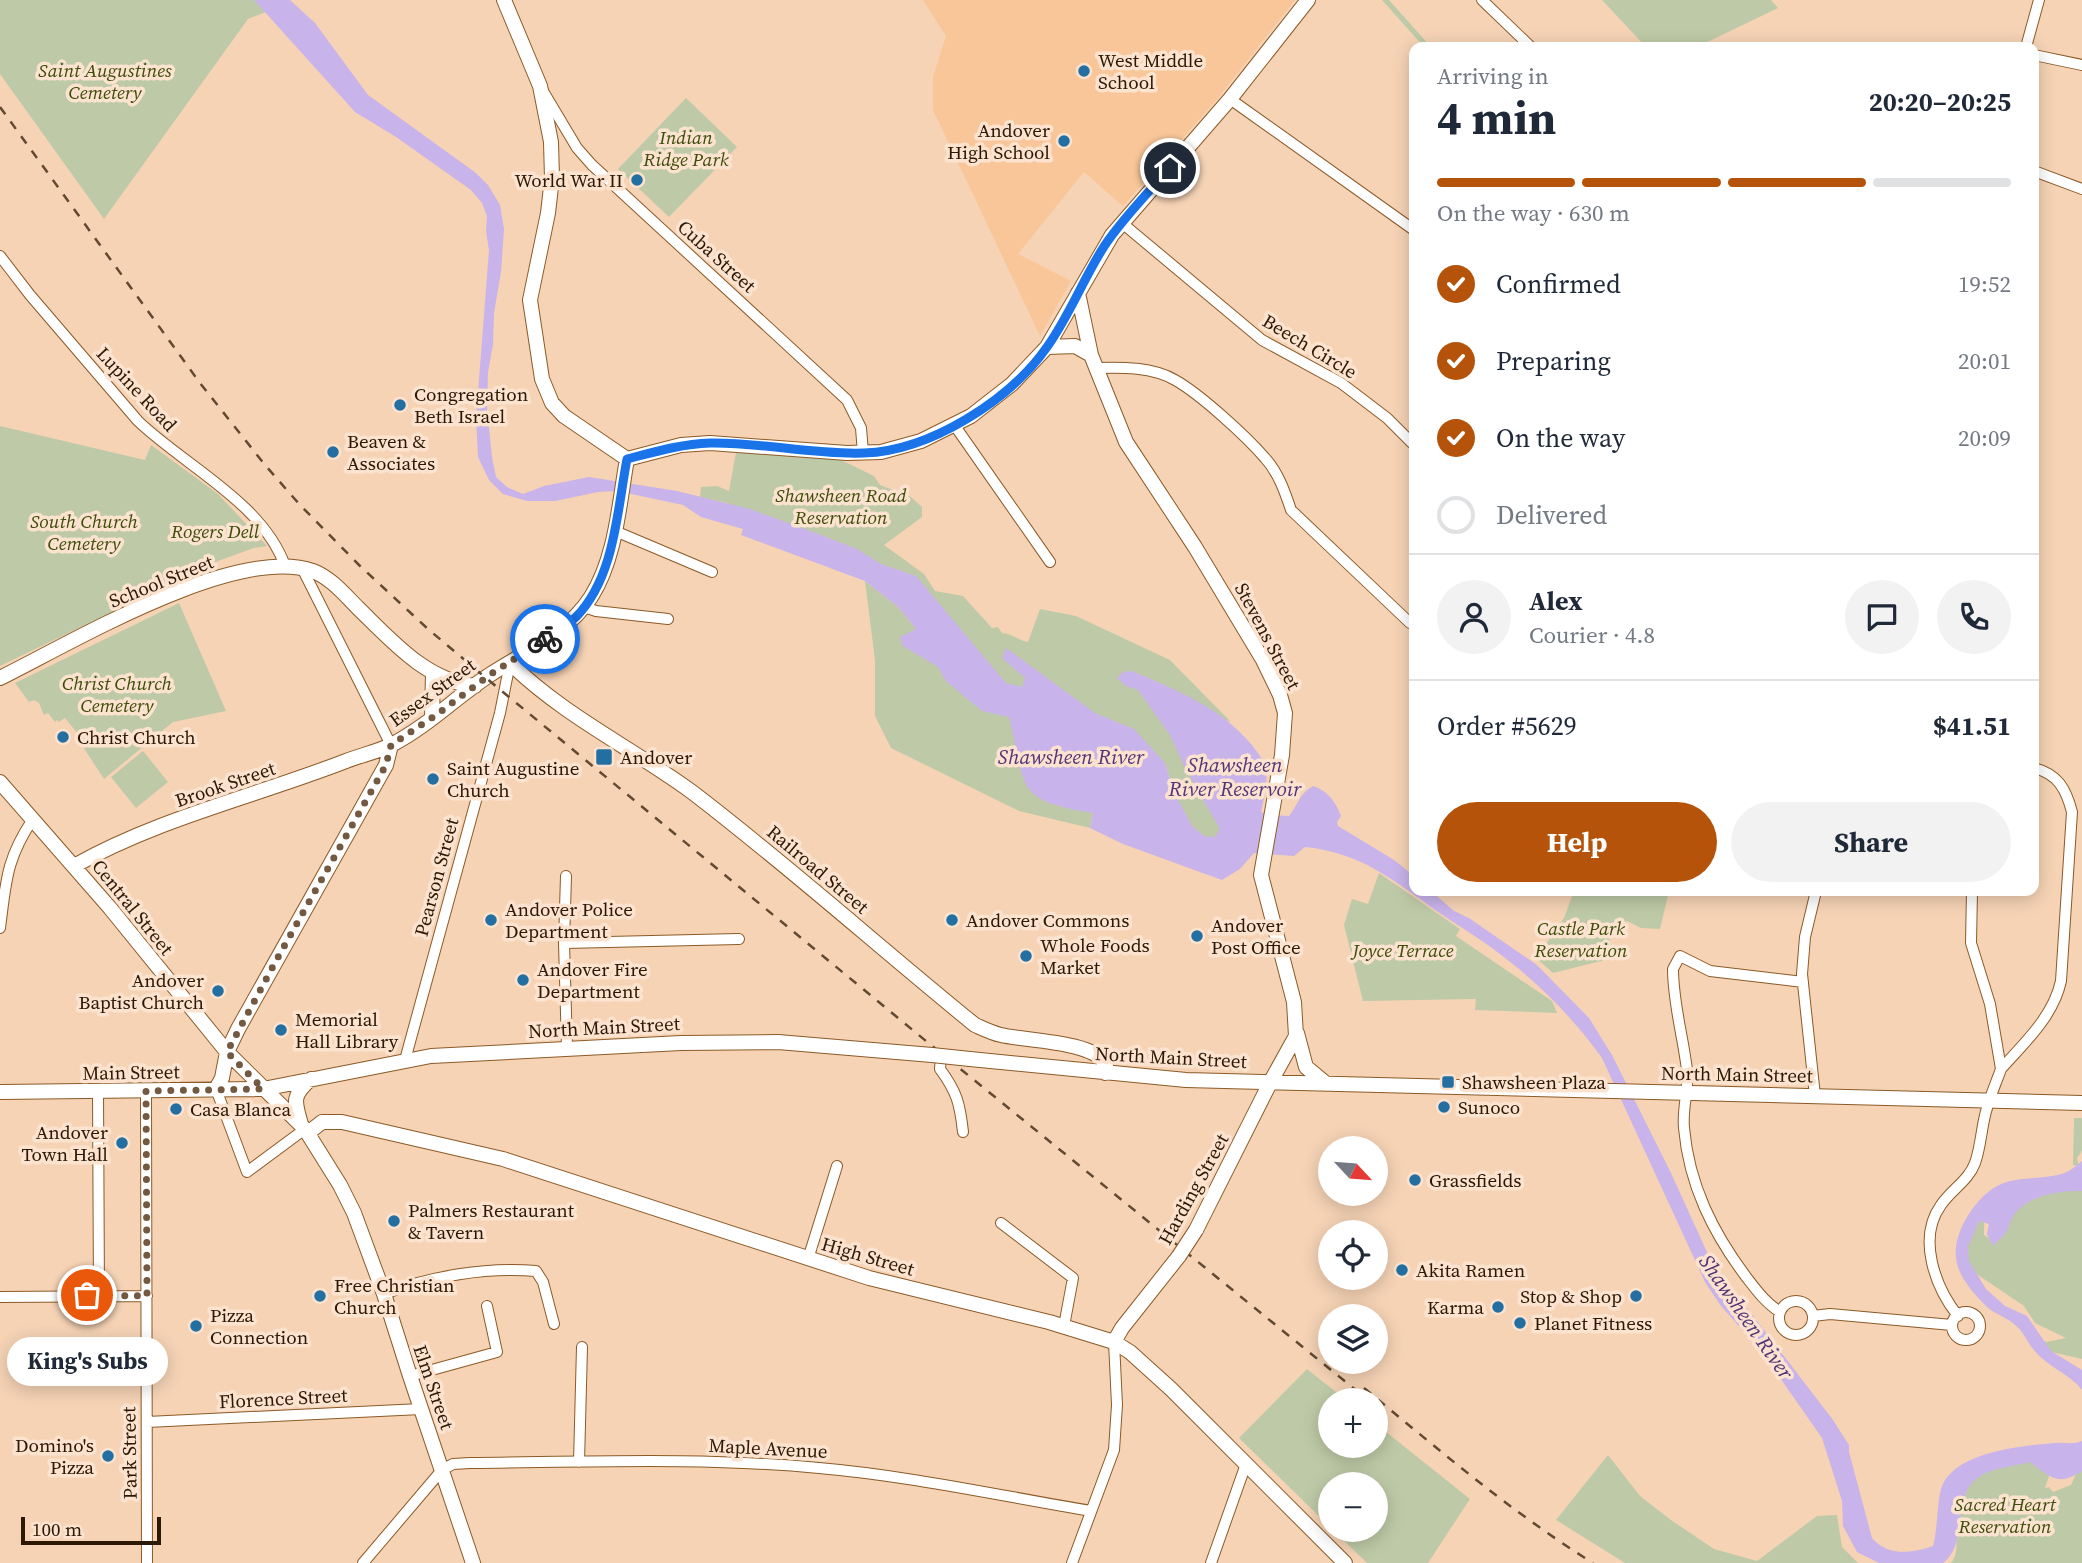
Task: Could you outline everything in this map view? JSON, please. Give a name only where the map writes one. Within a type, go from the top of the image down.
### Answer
[{"type":"main road","points":[[504,0],[540,86],[551,142],[552,178],[548,213],[530,300],[542,379],[552,403],[564,416],[625,466],[681,445],[710,443],[863,453],[901,448],[955,426],[991,402],[1047,347],[1104,247],[1122,223],[1230,99],[1308,0]]},
{"type":"main road","name":"Stevens Street","points":[[1078,293],[1094,362],[1126,442],[1195,547],[1263,660],[1280,695],[1286,719],[1285,735],[1261,875],[1294,1002],[1297,1033],[1306,1067],[1324,1082]]},
{"type":"main road","points":[[1047,347],[1075,346],[1094,362]]},
{"type":"main road","name":"Essex Street","points":[[216,1089],[222,1078],[227,1052],[386,765],[391,745],[561,628],[584,607],[600,579],[615,531],[625,466]]},
{"type":"main road","name":"School Street","points":[[0,678],[162,598],[220,577],[285,566],[313,571],[330,581],[384,634],[433,673],[463,685],[475,686]]},
{"type":"main road","name":"Railroad Street","points":[[510,663],[555,702],[656,766],[721,815],[975,1025],[1003,1036],[1070,1046],[1095,1054],[1107,1063],[1105,1073]]},
{"type":"main road","points":[[432,718],[433,673]]},
{"type":"main road","name":"Brook Street","points":[[74,866],[174,821],[391,745]]},
{"type":"main road","name":"Central Street","points":[[0,782],[74,866],[227,1052],[263,1089]]},
{"type":"main road","points":[[1271,1081],[1297,1033]]},
{"type":"main road","name":"North Main Street","points":[[263,1089],[405,1060],[492,1052],[757,1041],[1185,1080],[2082,1103]]},
{"type":"main road","points":[[305,1129],[295,1099],[299,1091],[312,1079]]},
{"type":"main road","name":"Harding Street","points":[[1114,1342],[1196,1230],[1271,1081]]},
{"type":"main road","name":"Main Street","points":[[0,1092],[263,1089]]},
{"type":"main road","name":"Elm Street","points":[[263,1089],[305,1129],[348,1198],[384,1294],[472,1563]]},
{"type":"main road","name":"High Street","points":[[305,1129],[331,1121],[453,1146],[531,1168],[808,1259],[925,1293],[1065,1326],[1114,1342],[1130,1352],[1171,1390],[1345,1563]]},
{"type":"street","points":[[1482,0],[1526,42]]},
{"type":"street","points":[[2027,42],[2039,0]]},
{"type":"street","points":[[2039,56],[2082,65]]},
{"type":"street","name":"Cuba Street","points":[[540,86],[577,148],[592,165],[847,400],[861,428],[863,453]]},
{"type":"street","points":[[1230,99],[1409,226]]},
{"type":"street","points":[[2039,174],[2082,189]]},
{"type":"street","name":"Beech Circle","points":[[1122,223],[1262,340],[1341,383],[1387,418],[1409,440]]},
{"type":"street","name":"Lupine Road","points":[[0,256],[138,421],[249,513],[276,545],[285,566]]},
{"type":"street","points":[[1094,362],[1153,372],[1175,379],[1204,402],[1266,458],[1284,488],[1291,510],[1409,622]]},
{"type":"street","points":[[955,426],[1050,562]]},
{"type":"street","points":[[615,531],[712,572]]},
{"type":"street","points":[[302,568],[391,745]]},
{"type":"street","points":[[584,607],[596,611],[668,619]]},
{"type":"street","name":"Pearson Street","points":[[405,1060],[500,713],[510,663]]},
{"type":"street","points":[[1812,1316],[1830,1314],[1955,1320],[1931,1262],[1932,1228],[1938,1209],[1966,1178],[1975,1163],[1984,1119],[2001,1069],[2048,1014],[2062,981],[2072,812],[2067,794],[2059,781],[2039,770]]},
{"type":"street","points":[[0,928],[9,864],[18,841],[33,819]]},
{"type":"street","points":[[566,876],[567,1048]]},
{"type":"street","points":[[1815,896],[1802,955],[1815,1096]]},
{"type":"street","points":[[1972,896],[1971,943],[1994,1022],[2001,1069]]},
{"type":"street","points":[[565,943],[739,939]]},
{"type":"street","points":[[1780,1312],[1765,1301],[1730,1255],[1705,1209],[1688,1161],[1684,1123],[1688,1072],[1673,969],[1680,956],[1710,971],[1803,982]]},
{"type":"street","points":[[936,1056],[940,1069],[953,1086],[961,1105],[963,1132]]},
{"type":"street","points":[[216,1089],[247,1172],[305,1129]]},
{"type":"street","points":[[98,1091],[99,1296]]},
{"type":"street","name":"Park Street","points":[[146,1091],[147,1563]]},
{"type":"street","points":[[808,1259],[837,1166]]},
{"type":"street","points":[[1001,1223],[1073,1278],[1065,1326]]},
{"type":"street","points":[[384,1294],[427,1280],[511,1269],[536,1271],[543,1282],[554,1324]]},
{"type":"street","points":[[0,1297],[147,1296]]},
{"type":"street","points":[[1790,1302],[1800,1302],[1808,1307],[1812,1316],[1807,1331],[1795,1335],[1786,1332],[1779,1318],[1780,1312],[1790,1302]]},
{"type":"street","points":[[410,1377],[497,1352],[487,1306]]},
{"type":"street","points":[[1072,1563],[1114,1450],[1114,1342]]},
{"type":"street","points":[[579,1462],[582,1347]]},
{"type":"street","name":"Florence Street","points":[[147,1422],[421,1409]]},
{"type":"street","name":"Maple Avenue","points":[[442,1470],[453,1464],[470,1462],[731,1462],[892,1476],[1091,1511]]},
{"type":"street","points":[[1211,1563],[1246,1464]]},
{"type":"street","points":[[363,1563],[442,1470]]},
{"type":"shaded area","name":"Andover High School","points":[[923,0],[1295,0],[1219,97],[1123,206],[1084,172],[1018,254],[1071,281],[1040,336],[933,110],[933,77],[946,36]]},
{"type":"green space","name":"Saint Augustines Cemetery","points":[[0,0],[265,0],[271,10],[248,19],[104,219],[0,74]]},
{"type":"green space","points":[[1382,0],[1389,0],[1427,42],[1420,42]]},
{"type":"green space","points":[[1602,0],[1771,0],[1778,8],[1707,42],[1641,42]]},
{"type":"green space","name":"Indian Ridge Park","points":[[686,98],[737,147],[669,217],[618,169]]},
{"type":"green space","name":"South Church Cemetery","points":[[0,426],[145,460],[151,445],[218,494],[267,546],[218,561],[0,666]]},
{"type":"green space","name":"Shawsheen Road Reservation","points":[[736,452],[841,460],[874,476],[880,485],[911,497],[922,507],[922,517],[884,545],[924,574],[935,591],[963,596],[992,628],[998,627],[1002,633],[1028,642],[1040,609],[1076,616],[1170,660],[1231,722],[1211,714],[1226,854],[1183,819],[1165,763],[1034,703],[997,679],[937,611],[727,503],[700,497],[701,487],[717,486],[729,491]]},
{"type":"green space","points":[[865,581],[898,607],[917,630],[1037,723],[1097,793],[1090,828],[1019,811],[891,748],[875,716],[875,660]]},
{"type":"green space","name":"Christ Church Cemetery","points":[[179,603],[226,711],[173,722],[104,779],[76,736],[78,734],[65,718],[55,722],[48,713],[44,715],[39,703],[34,700],[29,702],[15,683]]},
{"type":"green space","points":[[143,751],[168,782],[136,808],[111,777]]},
{"type":"green space","name":"Joyce Terrace","points":[[1379,873],[1460,929],[1456,936],[1552,1001],[1557,1013],[1475,1010],[1476,999],[1363,1001],[1344,925],[1352,899],[1368,904]]},
{"type":"green space","name":"Castle Park Reservation","points":[[1572,896],[1668,896],[1660,929],[1641,928],[1627,921],[1614,927],[1610,943],[1625,955],[1553,973],[1536,958],[1564,918]]},
{"type":"green space","points":[[2074,1118],[2082,1118],[2082,1151],[2077,1158],[2079,1166],[2073,1165]]},
{"type":"green space","points":[[2082,1184],[2082,1359],[2047,1351],[2043,1341],[2066,1338],[2035,1323],[2024,1306],[1975,1273],[1957,1248],[1973,1216],[1984,1221],[1984,1235],[1991,1239],[2016,1199]]},
{"type":"green space","points":[[1307,1369],[1331,1388],[1318,1388],[1318,1458],[1388,1458],[1388,1434],[1470,1499],[1428,1563],[1367,1563],[1345,1542],[1388,1542],[1388,1472],[1318,1472],[1318,1515],[1239,1438]]},
{"type":"green space","name":"Sacred Heart Reservation","points":[[2030,1453],[2050,1473],[2045,1488],[2049,1487],[2053,1492],[2071,1485],[2076,1474],[2082,1469],[2082,1563],[1951,1563],[1956,1552],[1957,1512],[1967,1485],[1985,1469]]},
{"type":"green space","points":[[1608,1455],[1640,1496],[1714,1549],[1757,1561],[1817,1516],[1837,1515],[1842,1547],[1858,1563],[1625,1563],[1556,1520]]},
{"type":"water","name":"Shawsheen River","points":[[254,0],[290,0],[315,23],[368,95],[476,173],[488,185],[500,205],[504,229],[488,372],[487,409],[496,477],[507,487],[523,494],[544,486],[589,477],[677,491],[750,509],[857,549],[881,564],[916,576],[1006,683],[1022,687],[1025,678],[1002,658],[1006,648],[1095,713],[1134,729],[1165,763],[1174,792],[1192,826],[1204,836],[1215,837],[1220,829],[1184,766],[1170,735],[1138,690],[1126,686],[1117,678],[1123,672],[1132,671],[1212,710],[1252,745],[1266,768],[1261,812],[1289,816],[1308,789],[1313,786],[1323,791],[1339,811],[1341,816],[1337,822],[1338,826],[1409,872],[1409,892],[1360,862],[1325,850],[1305,847],[1294,856],[1254,853],[1240,869],[1222,880],[1123,844],[1090,828],[1093,813],[1048,802],[1027,786],[1009,717],[982,711],[946,681],[938,667],[903,646],[900,637],[916,629],[898,607],[865,581],[741,535],[743,529],[701,517],[683,505],[617,491],[555,501],[527,501],[503,494],[489,480],[478,457],[476,418],[489,250],[487,216],[482,203],[471,190],[396,137],[355,112]]},
{"type":"water","name":"Shawsheen River","points":[[1415,896],[1437,896],[1454,911],[1469,918],[1537,965],[1589,1018],[1612,1055],[1711,1261],[1833,1420],[1849,1445],[1872,1538],[1878,1544],[1901,1552],[1933,1546],[1942,1486],[1950,1474],[1961,1465],[1992,1452],[2082,1441],[2082,1471],[2067,1478],[2054,1478],[2030,1462],[1982,1475],[1972,1483],[1965,1494],[1956,1543],[1943,1563],[1879,1563],[1857,1552],[1843,1526],[1842,1501],[1822,1438],[1762,1352],[1721,1306],[1705,1282],[1602,1058],[1559,1006],[1535,983],[1501,954]]},
{"type":"water","points":[[2082,1161],[2082,1191],[2053,1193],[2025,1204],[1993,1246],[1987,1234],[1989,1224],[1979,1221],[1968,1247],[1969,1261],[1986,1289],[2005,1306],[2027,1316],[2051,1351],[2082,1370],[2082,1390],[2039,1355],[2008,1319],[1990,1309],[1978,1298],[1961,1275],[1956,1253],[1964,1222],[1977,1203],[1992,1189],[2010,1181],[2061,1174]]},
{"type":"railway","points":[[0,107],[200,383],[265,465],[359,565],[486,678],[926,1041],[1353,1388]]},
{"type":"railway","points":[[1388,1408],[1504,1501],[1593,1563]]},
{"type":"way so far","points":[[87,1295],[147,1296],[146,1091],[263,1089],[227,1052],[386,765],[391,745],[545,639]]},
{"type":"place","name":"West Middle School","points":[[1084,71]]},
{"type":"place","name":"Andover High School","points":[[1064,141]]},
{"type":"place","name":"World War II","points":[[637,180]]},
{"type":"place","name":"Congregation Beth Israel","points":[[400,405]]},
{"type":"place","name":"Beaven & Associates","points":[[333,452]]},
{"type":"place","name":"Christ Church","points":[[63,737]]},
{"type":"place","name":"Andover","points":[[604,757]]},
{"type":"place","name":"Saint Augustine Church","points":[[433,779]]},
{"type":"place","name":"Andover Police Department","points":[[491,920]]},
{"type":"place","name":"Andover Commons","points":[[952,920]]},
{"type":"place","name":"Andover Post Office","points":[[1197,936]]},
{"type":"place","name":"Whole Foods Market","points":[[1026,956]]},
{"type":"place","name":"Andover Fire Department","points":[[523,980]]},
{"type":"place","name":"Andover Baptist Church","points":[[218,991]]},
{"type":"place","name":"Memorial Hall Library","points":[[281,1030]]},
{"type":"place","name":"Shawsheen Plaza","points":[[1448,1082]]},
{"type":"place","name":"Sunoco","points":[[1444,1107]]},
{"type":"place","name":"Casa Blanca","points":[[176,1109]]},
{"type":"place","name":"Andover Town Hall","points":[[122,1143]]},
{"type":"place","name":"Grassfields","points":[[1415,1180]]},
{"type":"place","name":"Palmers Restaurant & Tavern","points":[[394,1221]]},
{"type":"place","name":"Akita Ramen","points":[[1402,1270]]},
{"type":"place","name":"King's Subs","points":[[87,1295]]},
{"type":"place","name":"Free Christian Church","points":[[320,1296]]},
{"type":"place","name":"Stop & Shop","points":[[1636,1296]]},
{"type":"place","name":"Karma","points":[[1498,1307]]},
{"type":"place","name":"Planet Fitness","points":[[1520,1323]]},
{"type":"place","name":"Pizza Connection","points":[[196,1326]]},
{"type":"place","name":"Domino's Pizza","points":[[108,1456]]},
{"type":"route","points":[[545,639],[575,618],[596,587],[615,531],[627,459],[681,445],[710,443],[822,452],[881,452],[921,441],[955,426],[1012,384],[1047,347],[1112,235],[1170,168]]},
{"type":"park label","name":"Rogers Dell","points":[[215,531]]},
{"type":"water label","name":"Shawsheen River Reservoir","points":[[1235,777]]}]
